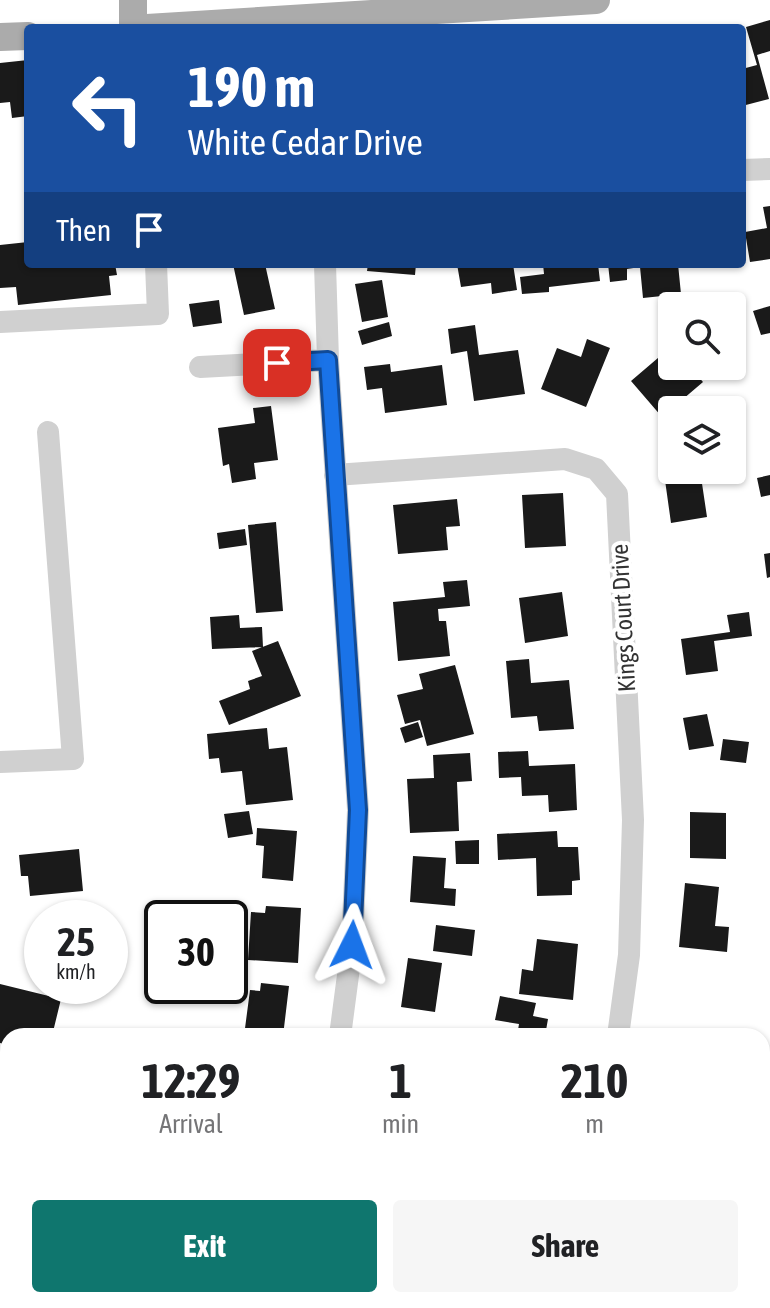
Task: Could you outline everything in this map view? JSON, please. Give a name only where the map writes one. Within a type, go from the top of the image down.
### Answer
[{"type":"main road","points":[[133,0],[133,24]]},
{"type":"main road","points":[[194,24],[406,6],[596,0]]},
{"type":"main road","points":[[0,37],[24,36]]},
{"type":"street","points":[[746,170],[770,169]]},
{"type":"street","points":[[0,322],[158,314],[156,268]]},
{"type":"street","points":[[325,268],[328,360],[358,810],[352,945],[341,1028]]},
{"type":"street","points":[[200,367],[328,360]]},
{"type":"street","points":[[0,762],[73,759],[48,432]]},
{"type":"street","name":"Kings Court Drive","points":[[335,475],[565,459],[596,469],[617,494],[633,820],[629,955],[619,1028]]},
{"type":"building","points":[[770,20],[770,51],[757,55],[769,99],[746,105],[746,68],[757,65],[746,27]]},
{"type":"building","points":[[24,60],[24,116],[12,118],[10,102],[0,103],[0,63]]},
{"type":"building","points":[[770,206],[770,259],[750,262],[746,232],[767,228],[763,207]]},
{"type":"building","points":[[24,242],[24,268],[116,268],[117,275],[109,276],[111,295],[18,305],[16,287],[0,288],[0,245]]},
{"type":"building","points":[[234,268],[266,268],[275,309],[244,315]]},
{"type":"building","points":[[367,268],[416,268],[415,275],[367,271]]},
{"type":"building","points":[[458,268],[514,268],[517,290],[492,294],[491,283],[461,287]]},
{"type":"building","points":[[543,268],[598,268],[600,281],[549,287],[549,292],[522,294],[520,277],[544,274]]},
{"type":"building","points":[[608,268],[634,268],[627,269],[627,280],[610,282]]},
{"type":"building","points":[[640,268],[678,268],[681,292],[658,292],[658,296],[643,298]]},
{"type":"building","points":[[382,280],[388,317],[362,322],[355,284]]},
{"type":"building","points":[[219,300],[222,323],[193,327],[189,304]]},
{"type":"building","points":[[770,306],[770,333],[761,335],[753,311]]},
{"type":"building","points":[[389,322],[392,336],[362,345],[358,331]]},
{"type":"building","points":[[475,325],[479,355],[518,350],[525,394],[474,401],[467,351],[451,354],[448,329]]},
{"type":"building","points":[[587,339],[610,348],[586,407],[541,389],[557,348],[581,357]]},
{"type":"building","points":[[658,358],[658,380],[703,382],[687,396],[658,396],[658,412],[631,381]]},
{"type":"building","points":[[390,364],[391,372],[442,365],[447,405],[385,413],[382,388],[367,390],[364,367]]},
{"type":"building","points":[[271,406],[278,460],[254,463],[256,479],[232,483],[229,464],[223,466],[218,428],[255,423],[253,408]]},
{"type":"building","points":[[770,475],[770,495],[761,497],[757,478]]},
{"type":"building","points":[[666,484],[702,484],[707,517],[671,523]]},
{"type":"building","points":[[563,493],[566,546],[525,548],[522,495]]},
{"type":"building","points":[[457,499],[460,526],[446,527],[448,550],[398,554],[393,505]]},
{"type":"building","points":[[276,522],[283,611],[256,613],[248,525]]},
{"type":"building","points":[[245,529],[247,545],[219,549],[217,533]]},
{"type":"building","points":[[770,553],[770,577],[767,578],[764,554]]},
{"type":"building","points":[[467,580],[470,606],[438,609],[439,621],[446,621],[450,656],[398,661],[393,602],[445,597],[443,582]]},
{"type":"building","points":[[562,592],[568,636],[525,643],[519,598]]},
{"type":"building","points":[[749,612],[752,636],[714,641],[718,671],[686,675],[681,639],[730,632],[727,615]]},
{"type":"building","points":[[239,615],[240,628],[262,627],[263,647],[212,649],[210,617]]},
{"type":"building","points":[[278,641],[301,696],[229,725],[219,701],[250,689],[248,681],[262,676],[252,651]]},
{"type":"building","points":[[529,659],[531,683],[569,680],[574,729],[539,731],[537,716],[511,718],[506,661]]},
{"type":"building","points":[[455,665],[474,734],[427,746],[420,720],[405,724],[397,695],[423,689],[419,674]]},
{"type":"building","points":[[707,714],[714,746],[689,750],[683,718]]},
{"type":"building","points":[[418,722],[423,737],[405,743],[400,728]]},
{"type":"building","points":[[267,728],[269,749],[287,747],[293,800],[246,805],[242,771],[221,773],[219,758],[209,759],[207,734]]},
{"type":"building","points":[[723,739],[749,742],[746,763],[720,760]]},
{"type":"building","points":[[528,751],[529,766],[575,764],[577,810],[549,812],[548,795],[522,796],[521,777],[499,778],[498,752]]},
{"type":"building","points":[[470,753],[472,781],[457,782],[459,831],[410,833],[407,779],[434,778],[433,755]]},
{"type":"building","points":[[249,811],[253,834],[228,838],[224,814]]},
{"type":"building","points":[[690,812],[726,813],[726,859],[690,858]]},
{"type":"building","points":[[257,828],[297,831],[293,881],[262,878],[264,846],[256,845]]},
{"type":"building","points":[[557,831],[558,847],[578,847],[580,880],[572,881],[572,895],[537,896],[536,858],[498,860],[497,834]]},
{"type":"building","points":[[479,840],[479,864],[456,864],[455,841]]},
{"type":"building","points":[[79,849],[83,891],[30,896],[28,876],[21,876],[19,855]]},
{"type":"building","points":[[413,856],[446,858],[444,888],[456,889],[455,906],[410,902]]},
{"type":"building","points":[[685,883],[719,887],[715,926],[729,927],[727,952],[679,947]]},
{"type":"building","points":[[266,906],[301,908],[298,963],[248,960],[251,912],[265,913]]},
{"type":"building","points":[[436,925],[475,930],[472,956],[433,951]]},
{"type":"building","points":[[537,939],[578,944],[573,1000],[519,994],[522,969],[533,971]]},
{"type":"building","points":[[408,958],[442,963],[435,1012],[401,1007]]},
{"type":"building","points":[[261,983],[289,986],[284,1028],[245,1028],[250,990],[260,991]]},
{"type":"building","points":[[0,984],[24,990],[24,1004],[60,1004],[54,1028],[0,1028]]},
{"type":"building","points":[[500,996],[536,1003],[533,1016],[548,1019],[546,1028],[518,1028],[519,1024],[495,1020]]},
{"type":"route","points":[[277,363],[328,360],[358,810],[352,945]]}]
